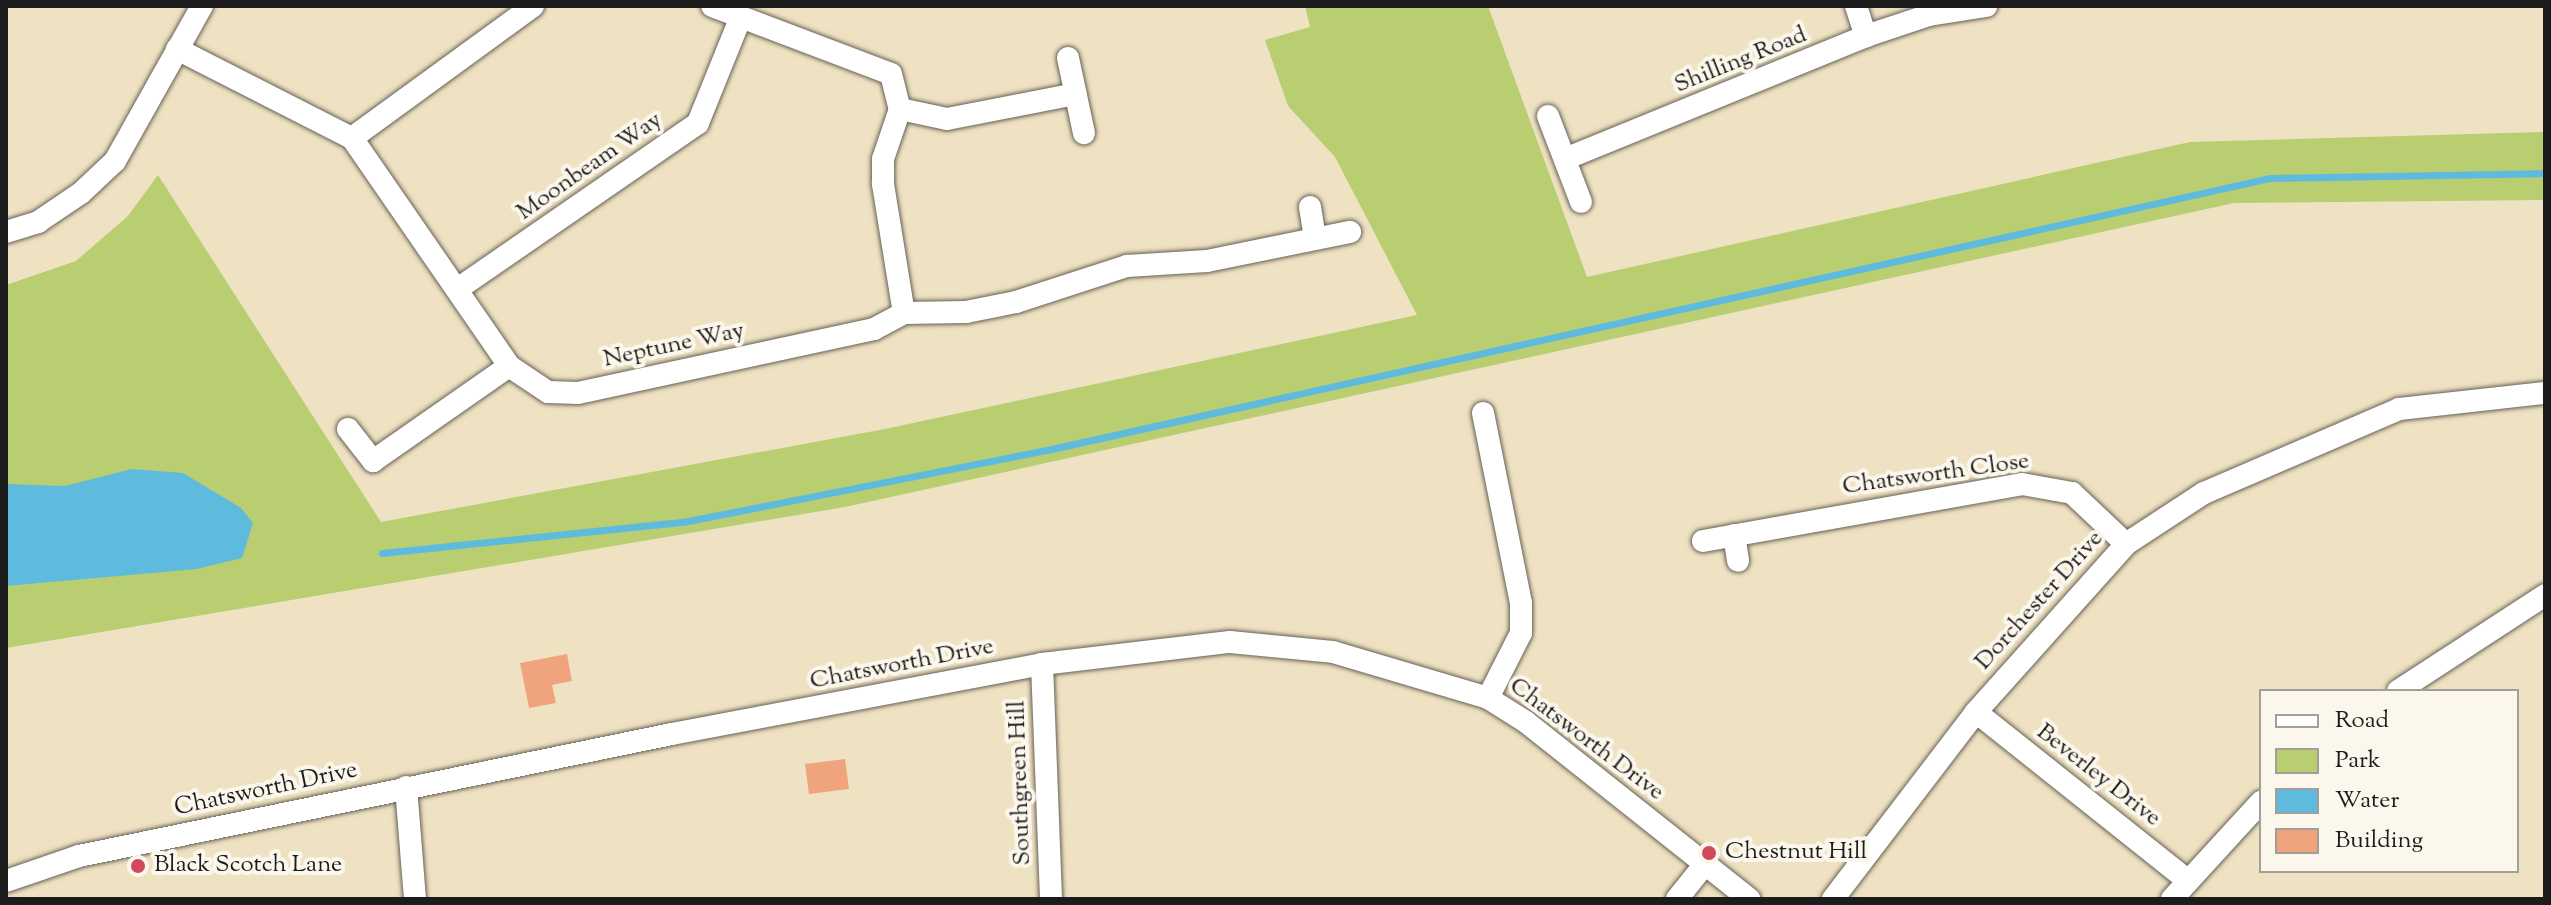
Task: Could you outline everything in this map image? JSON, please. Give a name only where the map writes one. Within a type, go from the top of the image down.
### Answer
[{"type":"street","points":[[6,232],[49,215],[115,161],[202,6]]},
{"type":"street","points":[[352,138],[533,6]]},
{"type":"street","points":[[712,6],[891,74],[900,109],[883,159],[883,184],[904,313]]},
{"type":"street","points":[[1856,6],[1866,36]]},
{"type":"street","name":"Shilling Road","points":[[1565,159],[1866,36],[1929,15],[1986,6]]},
{"type":"street","name":"Moonbeam Way","points":[[459,288],[698,123],[740,19]]},
{"type":"street","name":"Neptune Way","points":[[177,49],[352,138],[459,288],[509,366],[548,392],[578,393],[874,329],[904,313],[966,312],[1016,302],[1104,271],[1207,261],[1350,232]]},
{"type":"street","points":[[1068,58],[1084,133]]},
{"type":"street","points":[[900,109],[947,119],[1076,94]]},
{"type":"street","points":[[1548,116],[1581,202]]},
{"type":"street","points":[[1310,207],[1315,238]]},
{"type":"street","points":[[348,429],[373,461],[509,366]]},
{"type":"street","name":"Dorchester Drive","points":[[1833,899],[1976,712],[2126,544],[2204,493],[2399,409],[2545,393]]},
{"type":"street","points":[[1483,413],[1521,603],[1521,633],[1488,698]]},
{"type":"street","name":"Chatsworth Close","points":[[1703,541],[1906,502],[2041,484],[2072,493],[2126,544]]},
{"type":"street","points":[[1734,535],[1738,561]]},
{"type":"street","points":[[2401,689],[2545,595]]},
{"type":"street","name":"Chatsworth Drive","points":[[6,881],[79,856],[406,787],[1042,664],[1230,642],[1279,645],[1389,666],[1488,698],[1749,899]]},
{"type":"street","name":"Southgreen Hill","points":[[1042,664],[1051,899]]},
{"type":"street","name":"Beverley Drive","points":[[1976,712],[2187,880]]},
{"type":"street","points":[[406,787],[415,899]]},
{"type":"street","points":[[2172,899],[2259,804]]},
{"type":"street","points":[[1677,899],[1705,864]]},
{"type":"green space","points":[[1305,6],[1488,6],[1587,277],[2190,142],[2545,132],[2545,200],[2234,203],[845,507],[6,648],[6,285],[76,261],[128,216],[158,175],[381,522],[885,429],[1417,315],[1335,157],[1288,106],[1265,40],[1310,27]]},
{"type":"water","points":[[132,469],[183,473],[241,508],[253,523],[242,558],[197,569],[6,586],[6,484],[65,486]]},
{"type":"building","points":[[567,654],[572,681],[552,685],[556,703],[529,708],[520,663]]},
{"type":"building","points":[[845,759],[849,789],[809,794],[805,764]]},
{"type":"waterway","points":[[382,553],[683,522],[1047,450],[2270,178],[2545,173]]},
{"type":"place","name":"Chestnut Hill","points":[[1709,853]]},
{"type":"place","name":"Black Scotch Lane","points":[[138,866]]}]
